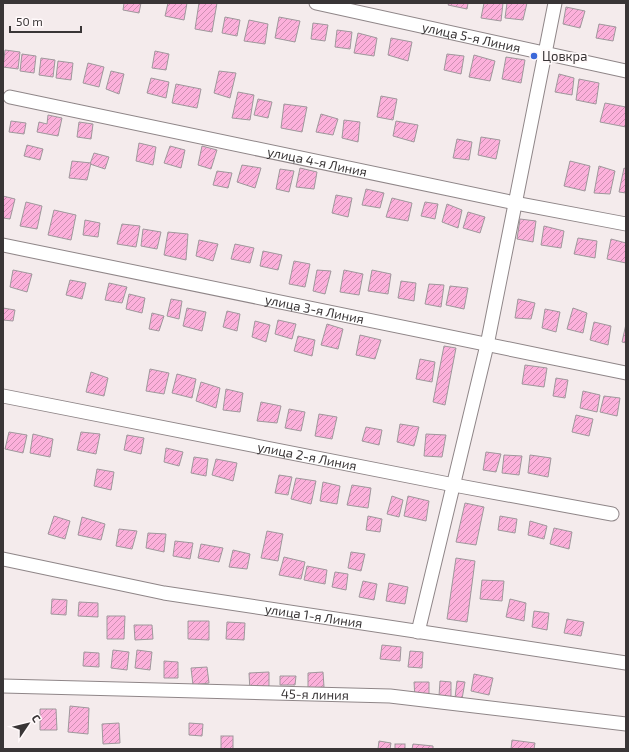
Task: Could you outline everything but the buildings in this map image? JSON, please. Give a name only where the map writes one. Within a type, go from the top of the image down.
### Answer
[{"type":"street","name":"улица 5-я Линия","points":[[316,3],[626,71]]},
{"type":"street","points":[[418,632],[487,345],[556,3]]},
{"type":"street","name":"улица 4-я Линия","points":[[10,96],[516,203],[626,224]]},
{"type":"street","name":"улица 3-я Линия","points":[[3,245],[626,373]]},
{"type":"street","name":"улица 2-я Линия","points":[[3,396],[454,485],[612,514]]},
{"type":"street","name":"улица 1-я Линия","points":[[3,559],[164,593],[626,663]]},
{"type":"street","name":"45-я линия","points":[[3,686],[390,696],[626,724]]},
{"type":"place","name":"Цовкра","points":[[534,56]]}]
